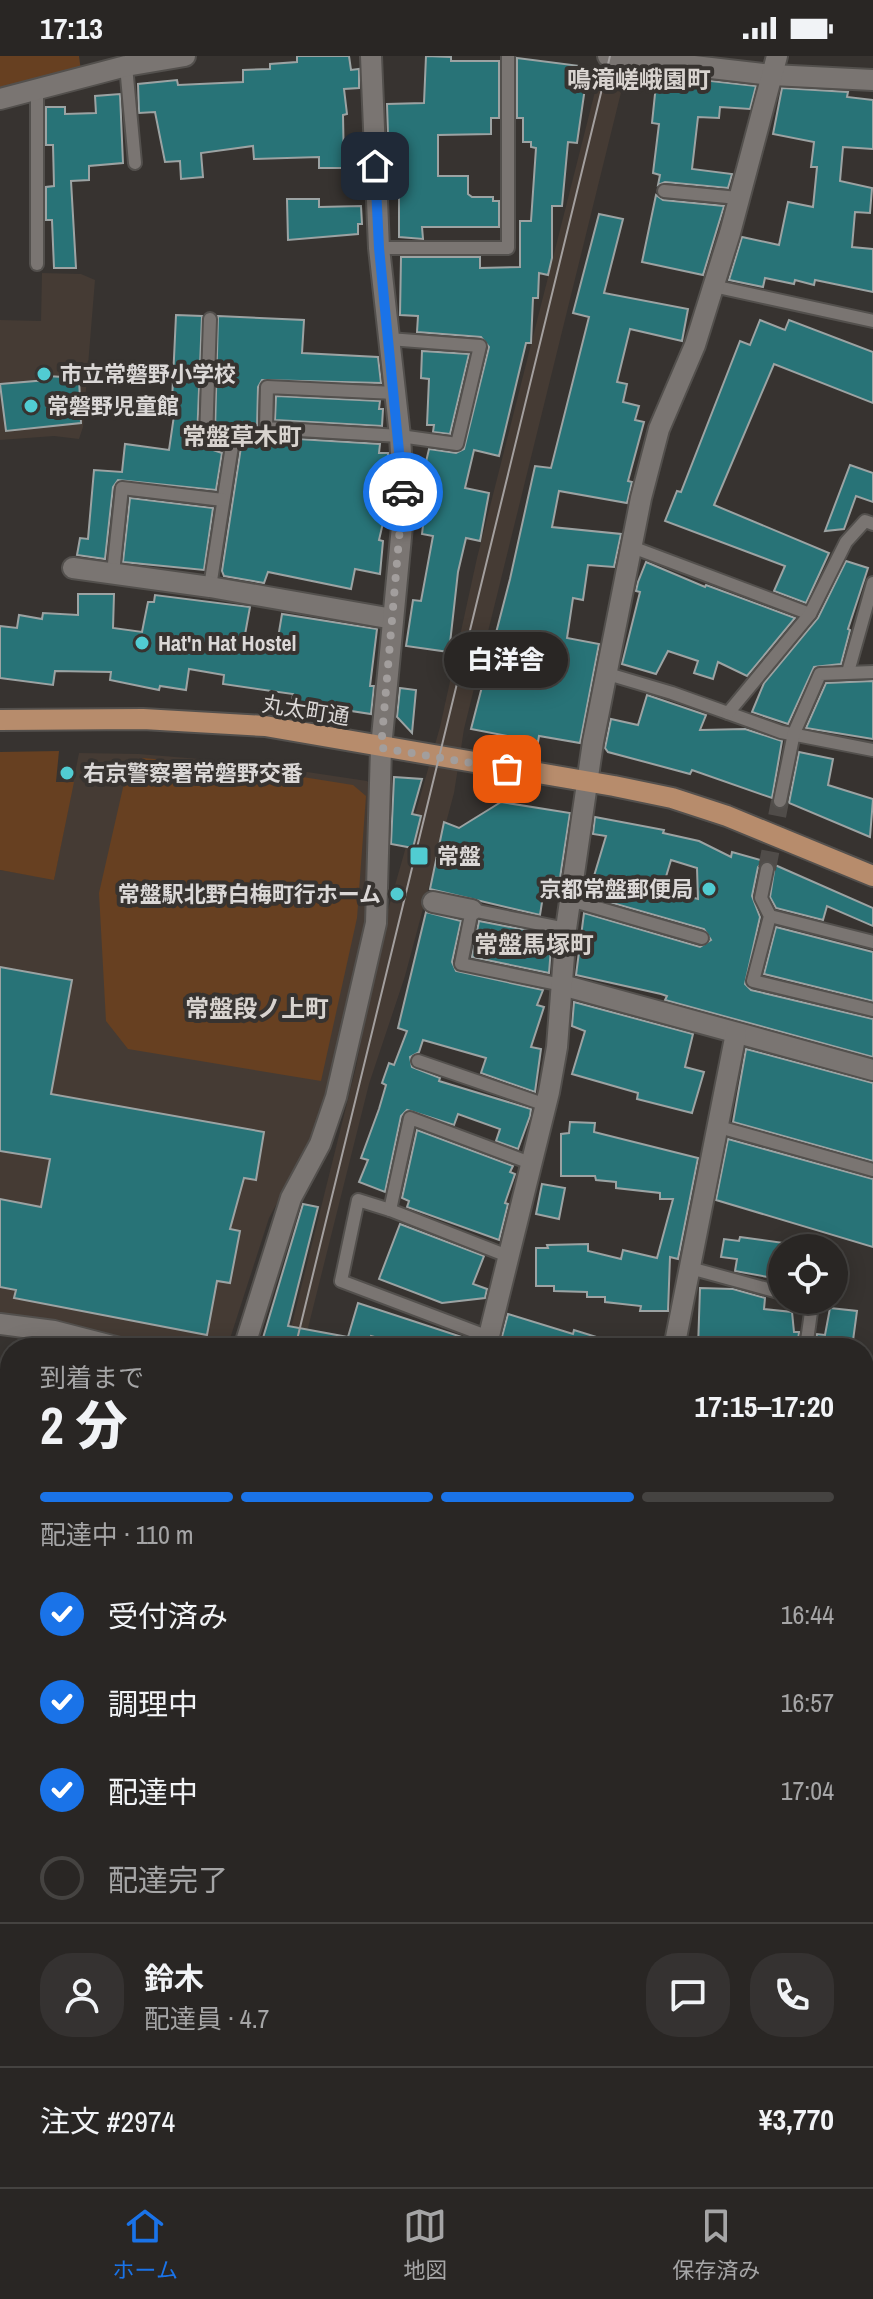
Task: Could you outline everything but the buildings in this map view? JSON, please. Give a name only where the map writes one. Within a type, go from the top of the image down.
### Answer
[{"type":"main road","name":"丸太町通","points":[[0,720],[216,722],[265,726],[672,798],[727,816],[873,876]]},
{"type":"street","points":[[0,99],[126,66],[183,56]]},
{"type":"street","points":[[247,1338],[291,1198],[320,1144],[336,1097],[376,923],[381,748],[404,505],[400,436],[379,248],[371,56]]},
{"type":"street","points":[[608,56],[774,66],[873,80]]},
{"type":"street","points":[[489,1338],[546,1105],[566,929],[588,783],[632,547],[659,429],[695,345],[774,66]]},
{"type":"street","points":[[73,568],[210,587],[393,619]]},
{"type":"street","points":[[433,902],[472,910]]},
{"type":"street","points":[[562,985],[873,1070]]},
{"type":"street","points":[[676,1338],[736,1033]]},
{"type":"street","points":[[0,1324],[82,1338]]},
{"type":"lane","points":[[379,248],[508,248],[508,56]]},
{"type":"lane","points":[[126,66],[135,163]]},
{"type":"lane","points":[[37,90],[37,264]]},
{"type":"lane","points":[[664,191],[738,198]]},
{"type":"lane","points":[[713,286],[873,321]]},
{"type":"lane","points":[[210,319],[206,439],[232,446],[210,587]]},
{"type":"lane","points":[[389,339],[480,346],[457,444],[400,436],[266,428],[267,387],[395,393]]},
{"type":"lane","points":[[113,573],[122,488],[223,500]]},
{"type":"lane","points":[[728,713],[810,614],[846,542],[865,521],[873,524]]},
{"type":"lane","points":[[632,547],[810,614]]},
{"type":"lane","points":[[848,672],[873,583]]},
{"type":"lane","points":[[780,801],[794,733],[820,674],[873,672]]},
{"type":"lane","points":[[608,674],[781,732],[873,750]]},
{"type":"lane","points":[[767,869],[761,898],[770,916],[753,981],[873,1010]]},
{"type":"lane","points":[[570,900],[702,938]]},
{"type":"lane","points":[[562,985],[461,964],[472,910],[566,929]]},
{"type":"lane","points":[[770,916],[873,942]]},
{"type":"lane","points":[[418,1061],[546,1105]]},
{"type":"lane","points":[[390,1210],[410,1118],[533,1164]]},
{"type":"lane","points":[[719,1127],[873,1170]]},
{"type":"lane","points":[[476,1338],[341,1281],[358,1200],[510,1257]]},
{"type":"lane","points":[[690,1268],[768,1289]]},
{"type":"lane","points":[[807,1338],[811,1314]]},
{"type":"shaded area","points":[[0,56],[79,56],[81,71],[0,94]]},
{"type":"shaded area","points":[[604,56],[630,56],[464,729],[454,793],[405,976],[369,1084],[306,1338],[288,1338],[356,1067],[384,924],[440,727],[477,558]]},
{"type":"shaded area","name":"市立常磐野小学校","points":[[42,273],[81,274],[95,280],[83,427],[79,439],[54,436],[0,440],[0,320],[41,321]]},
{"type":"shaded area","points":[[59,751],[56,782],[74,782],[54,880],[0,870],[0,752]]},
{"type":"shaded area","points":[[79,753],[139,754],[248,763],[367,781],[374,788],[367,920],[330,1085],[317,1128],[269,1218],[230,1338],[115,1338],[47,1320],[0,1317],[0,870],[54,879]]},
{"type":"shaded area","points":[[143,758],[233,766],[353,785],[366,796],[357,918],[321,1081],[128,1049],[106,1021],[99,893],[127,770]]},
{"type":"tunnel","points":[[767,869],[780,801]]},
{"type":"tram line","points":[[297,1338],[610,56]]},
{"type":"way so far","points":[[403,492],[381,748],[507,769]]},
{"type":"place","name":"市立常磐野小学校","points":[[44,374]]},
{"type":"place","name":"常磐野児童館","points":[[31,406]]},
{"type":"place","name":"Hat'n Hat Hostel","points":[[142,643]]},
{"type":"place","name":"白洋舎","points":[[507,769]]},
{"type":"place","name":"右京警察署常磐野交番","points":[[67,773]]},
{"type":"place","name":"常盤","points":[[419,856]]},
{"type":"place","name":"京都常盤郵便局","points":[[709,889]]},
{"type":"place","name":"常盤駅北野白梅町行ホーム","points":[[397,894]]},
{"type":"district","name":"鳴滝嵯峨園町","points":[[639,80]]},
{"type":"district","name":"常盤草木町","points":[[242,437]]},
{"type":"district","name":"常盤馬塚町","points":[[534,945]]},
{"type":"district","name":"常盤段ノ上町","points":[[257,1009]]},
{"type":"route","points":[[375,166],[379,248],[400,436],[403,492]]}]
